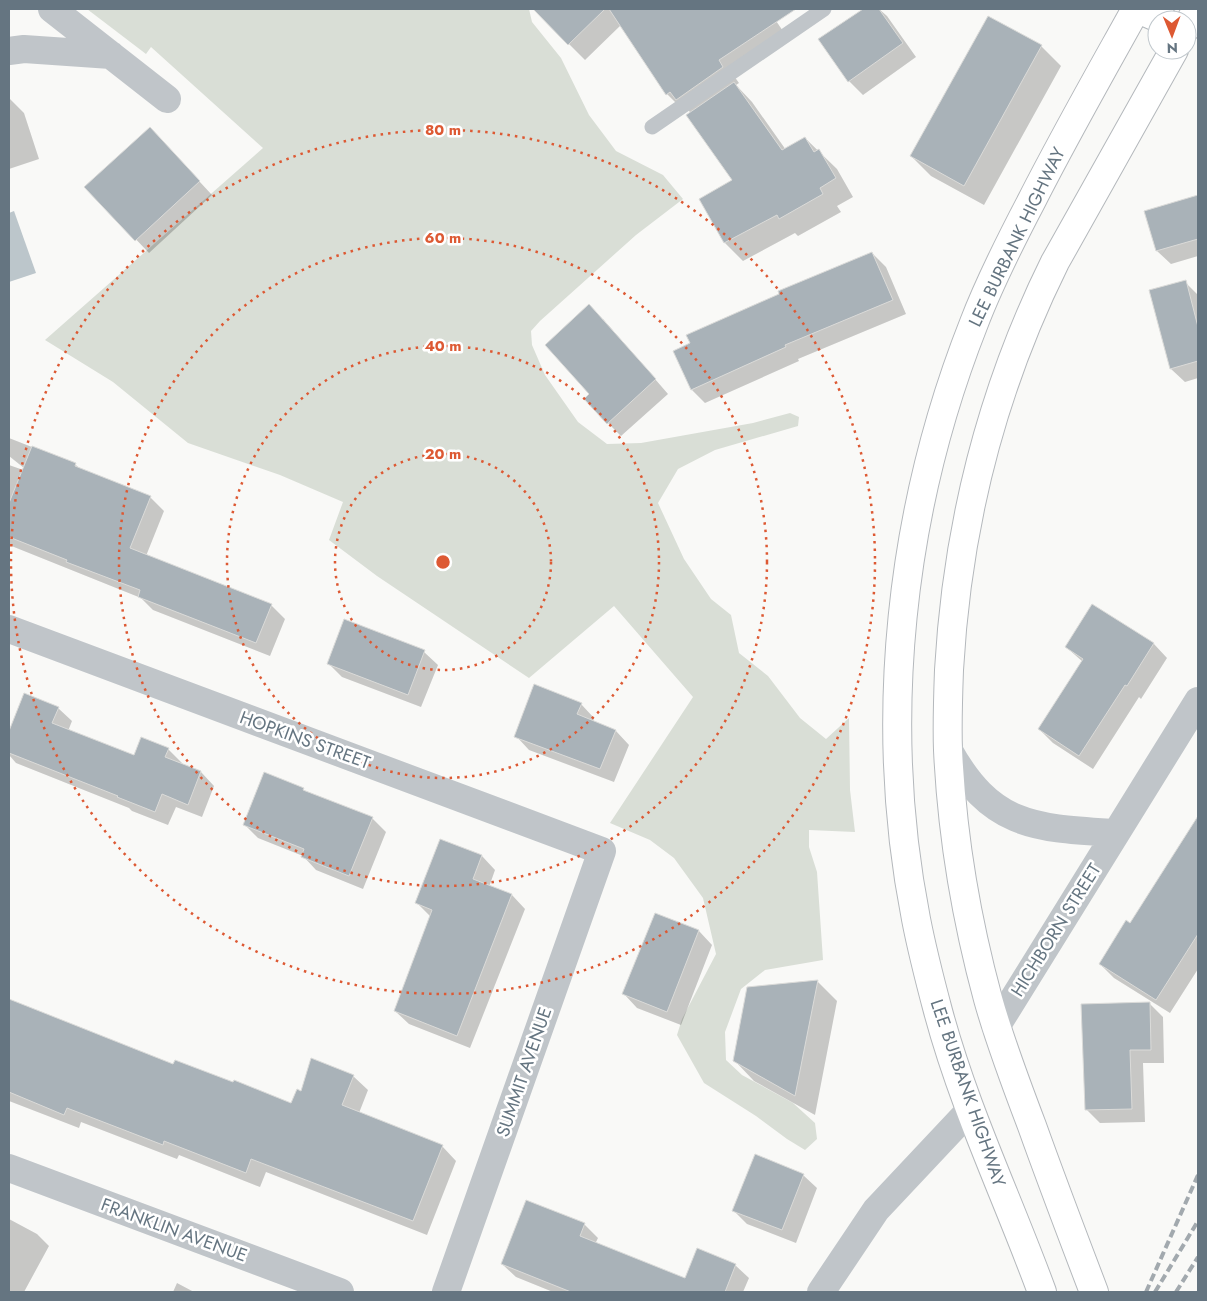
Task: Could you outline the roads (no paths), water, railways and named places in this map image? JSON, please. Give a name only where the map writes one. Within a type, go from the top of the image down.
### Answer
[{"type":"main road","name":"LEE BURBANK HIGHWAY","points":[[1040,1285],[970,1110],[939,1014],[922,950],[910,887],[902,820],[898,754],[898,688],[902,622],[923,491],[941,419],[973,324],[1019,225],[1075,119],[1137,9]]},
{"type":"main road","points":[[1094,1292],[996,1027],[975,947],[962,885],[953,820],[947,719],[950,655],[958,572],[971,504],[990,426],[1016,352],[1040,292],[1168,60]]},
{"type":"street","points":[[52,9],[167,100]]},
{"type":"street","points":[[9,51],[24,49],[111,55]]},
{"type":"street","name":"HOPKINS STREET","points":[[9,629],[602,851]]},
{"type":"street","name":"HICHBORN STREET","points":[[996,1027],[1198,701]]},
{"type":"street","points":[[948,749],[960,770],[974,787],[990,803],[1007,814],[1048,828],[1115,833]]},
{"type":"street","name":"SUMMIT AVENUE","points":[[446,1292],[602,851]]},
{"type":"street","points":[[820,1292],[876,1210],[970,1110]]},
{"type":"street","name":"FRANKLIN AVENUE","points":[[9,1168],[332,1291]]},
{"type":"lane","points":[[652,127],[824,9]]},
{"type":"railway","points":[[1146,1292],[1198,1175]]},
{"type":"railway","points":[[1155,1292],[1198,1221]]},
{"type":"railway","points":[[1176,1292],[1198,1257]]}]
